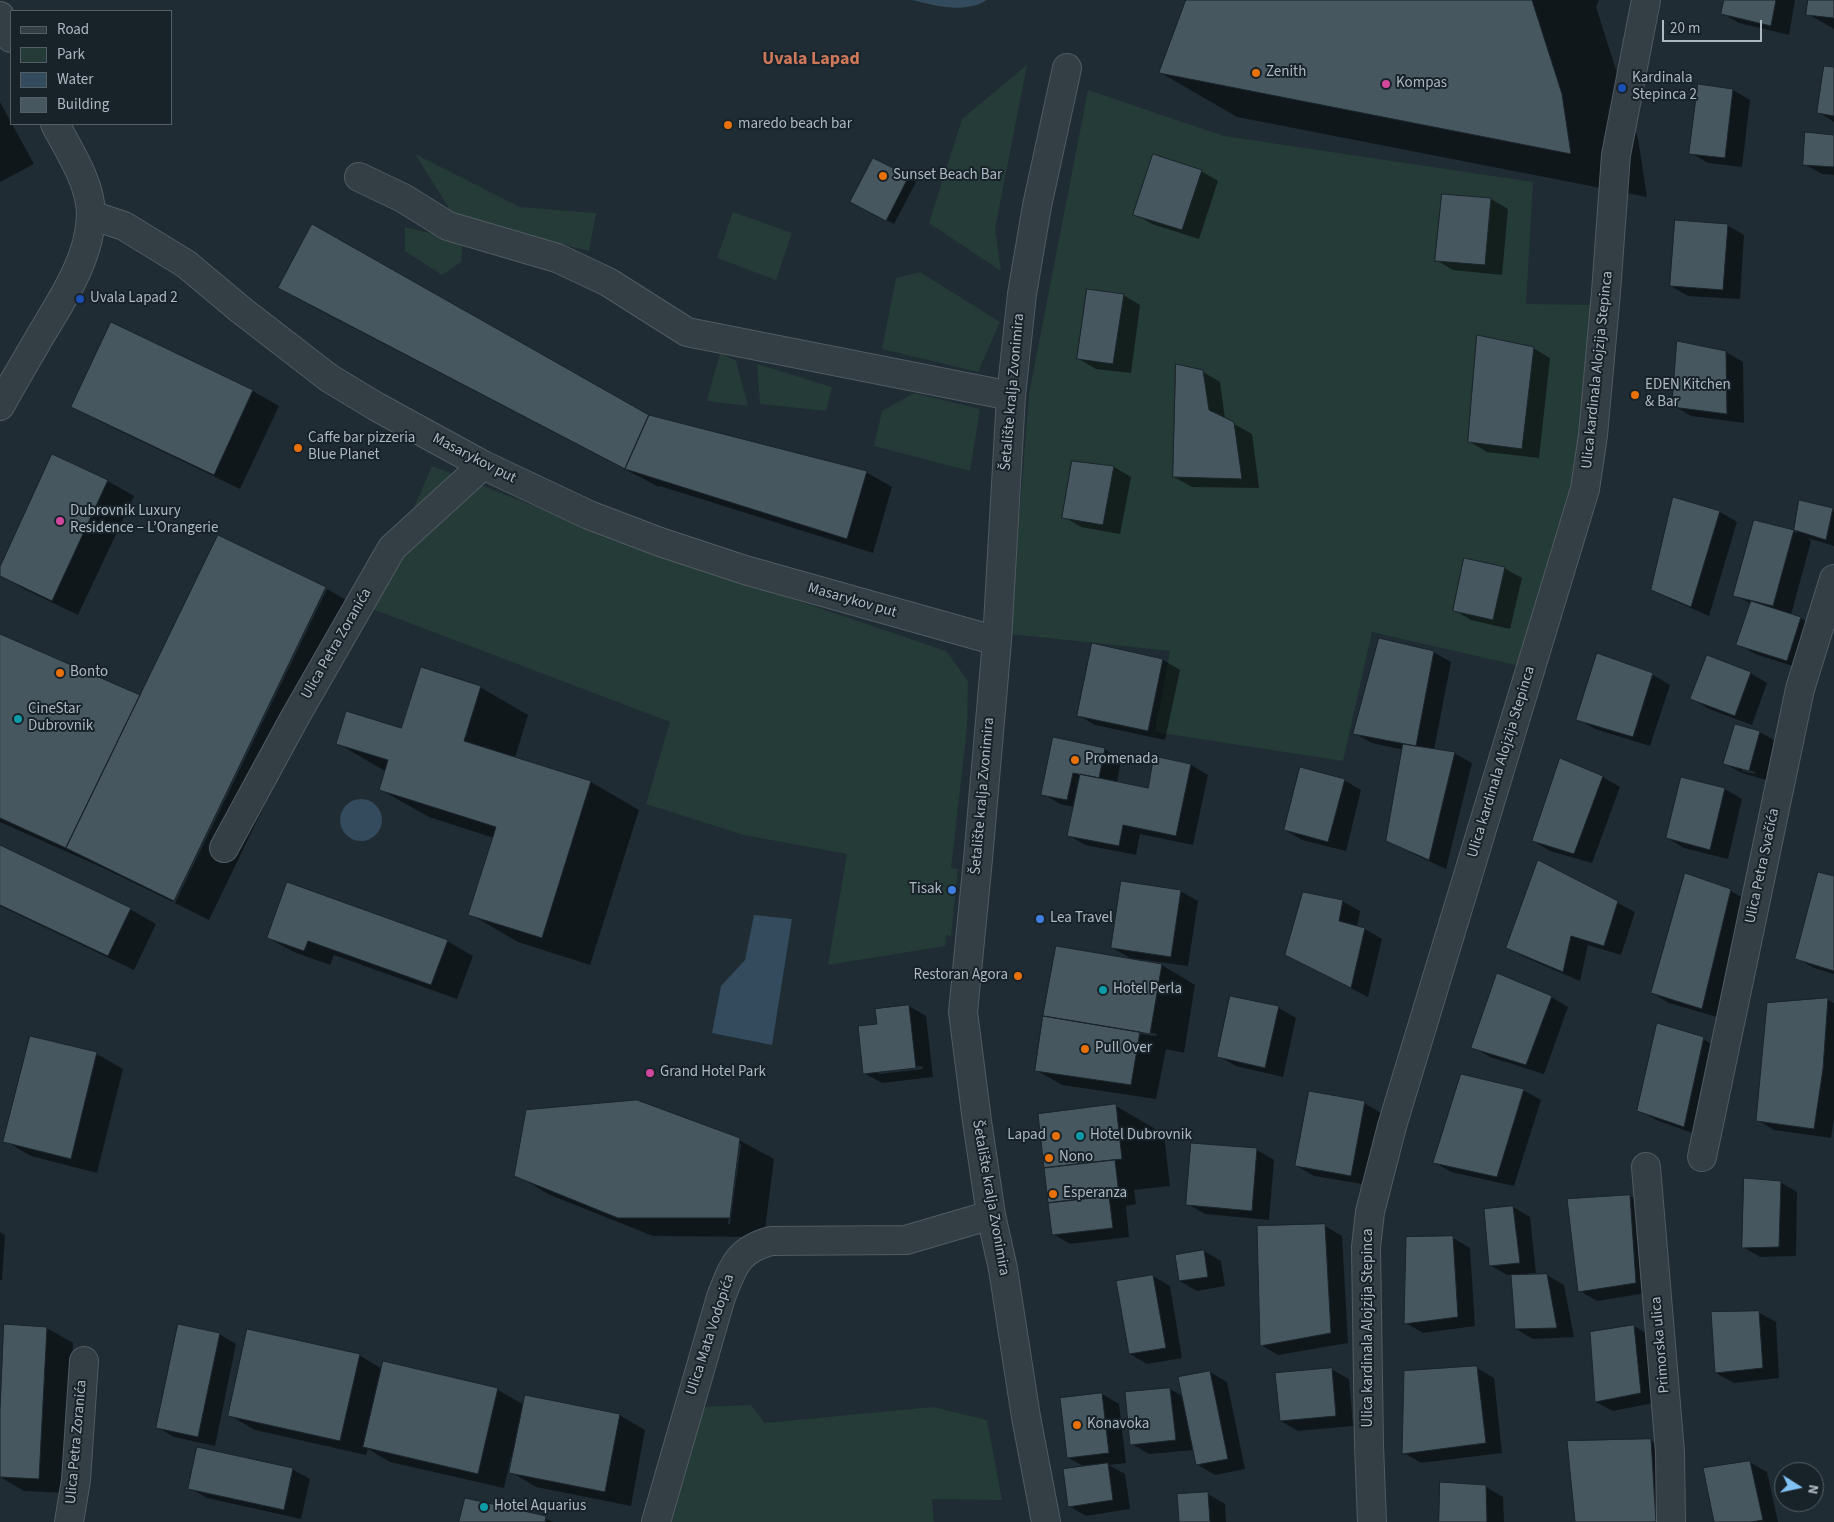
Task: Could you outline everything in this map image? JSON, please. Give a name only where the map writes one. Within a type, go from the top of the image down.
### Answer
[{"type":"street","name":"Ulica kardinala Alojzija Stepinca","points":[[1372,1522],[1368,1445],[1366,1247],[1370,1212],[1392,1126],[1585,490],[1593,435],[1616,156],[1646,0]]},
{"type":"street","points":[[0,16],[10,36]]},
{"type":"street","name":"Šetalište kralja Zvonimira","points":[[1046,1522],[1026,1417],[1003,1269],[991,1215],[976,1121],[963,1012],[997,641],[1011,396],[1022,294],[1037,206],[1067,68]]},
{"type":"street","points":[[0,406],[62,300],[80,262],[87,239],[91,215],[86,190],[76,163],[56,125]]},
{"type":"street","points":[[359,177],[403,198],[448,226],[557,258],[608,282],[688,332],[1011,396]]},
{"type":"street","name":"Masarykov put","points":[[91,215],[124,226],[186,264],[241,310],[329,378],[377,407],[483,465],[590,515],[660,542],[745,570],[997,641]]},
{"type":"street","name":"Ulica Petra Zoranića","points":[[224,848],[294,719],[392,548],[483,465]]},
{"type":"street","name":"Ulica Petra Svačića","points":[[1702,1157],[1800,689],[1834,579]]},
{"type":"street","name":"Primorska ulica","points":[[1646,1167],[1670,1452],[1671,1522]]},
{"type":"street","name":"Ulica Mata Vodopića","points":[[656,1522],[720,1297],[732,1268],[743,1254],[756,1245],[771,1241],[906,1240],[991,1215]]},
{"type":"street","name":"Ulica Petra Zoranića","points":[[69,1522],[76,1480],[84,1361]]},
{"type":"green space","points":[[1027,65],[995,229],[1001,271],[929,223],[962,119]]},
{"type":"green space","points":[[1088,90],[1224,136],[1533,182],[1526,304],[1596,305],[1573,487],[1520,666],[1372,632],[1343,761],[1155,732],[1170,651],[1010,634],[1029,394]]},
{"type":"green space","points":[[415,154],[520,207],[596,213],[589,251],[456,219]]},
{"type":"green space","points":[[733,212],[792,233],[776,280],[717,258]]},
{"type":"green space","points":[[405,227],[463,241],[461,262],[442,275],[405,251]]},
{"type":"green space","points":[[920,272],[1000,322],[978,372],[882,349],[896,278]]},
{"type":"green space","points":[[720,353],[736,361],[748,406],[707,401]]},
{"type":"green space","points":[[757,364],[832,387],[826,411],[760,404]]},
{"type":"green space","points":[[914,393],[980,409],[970,471],[874,446],[882,411]]},
{"type":"green space","points":[[432,466],[693,568],[763,589],[946,651],[968,681],[967,728],[951,868],[958,869],[951,936],[946,935],[945,946],[828,965],[847,854],[744,835],[646,804],[670,722],[370,608]]},
{"type":"green space","points":[[751,1405],[765,1423],[933,1407],[987,1420],[1002,1500],[932,1499],[934,1522],[669,1522],[703,1407]]},
{"type":"water","points":[[912,0],[987,0],[969,7],[960,8]]},
{"type":"water","points":[[365,799],[373,802],[379,808],[382,820],[379,832],[373,838],[357,841],[349,838],[343,832],[340,816],[343,808],[349,802]]},
{"type":"water","points":[[754,915],[792,919],[772,1045],[712,1033],[721,986],[745,960]]},
{"type":"building","name":"Kompas","points":[[1186,0],[1532,0],[1562,94],[1571,154],[1159,73]]},
{"type":"building","points":[[1724,0],[1776,0],[1771,26],[1721,14]]},
{"type":"building","points":[[1808,0],[1834,0],[1834,18],[1806,15]]},
{"type":"building","points":[[1824,66],[1834,67],[1834,116],[1817,113]]},
{"type":"building","points":[[1698,84],[1733,89],[1725,158],[1689,154]]},
{"type":"building","points":[[1805,132],[1834,135],[1834,167],[1803,165]]},
{"type":"building","points":[[1153,154],[1202,170],[1182,230],[1133,215]]},
{"type":"building","points":[[873,158],[909,176],[886,221],[850,202]]},
{"type":"building","points":[[1442,194],[1491,198],[1485,265],[1435,261]]},
{"type":"building","points":[[1675,220],[1728,224],[1723,290],[1670,286]]},
{"type":"building","points":[[312,224],[649,415],[625,469],[278,288]]},
{"type":"building","points":[[1087,289],[1124,294],[1113,364],[1077,359]]},
{"type":"building","points":[[111,322],[253,390],[214,475],[71,407]]},
{"type":"building","points":[[1477,335],[1534,347],[1522,449],[1468,442]]},
{"type":"building","points":[[1677,341],[1726,351],[1727,414],[1672,407]]},
{"type":"building","points":[[1176,364],[1203,370],[1209,410],[1234,422],[1242,479],[1173,477]]},
{"type":"building","points":[[649,415],[867,471],[847,539],[625,469]]},
{"type":"building","points":[[52,454],[108,480],[52,601],[0,576],[0,567]]},
{"type":"building","points":[[1072,461],[1114,466],[1103,525],[1062,518]]},
{"type":"building","points":[[1673,497],[1720,511],[1691,607],[1651,590]]},
{"type":"building","points":[[1799,500],[1833,508],[1826,540],[1794,530]]},
{"type":"building","points":[[1754,520],[1794,530],[1773,606],[1733,596]]},
{"type":"building","points":[[218,535],[326,587],[174,901],[66,848]]},
{"type":"building","points":[[1464,558],[1505,567],[1493,620],[1453,611]]},
{"type":"building","points":[[1751,601],[1801,617],[1787,661],[1736,645]]},
{"type":"building","points":[[0,634],[140,695],[66,848],[0,818]]},
{"type":"building","points":[[1379,638],[1434,651],[1416,746],[1353,734]]},
{"type":"building","points":[[1092,643],[1163,659],[1148,731],[1077,716]]},
{"type":"building","points":[[1597,653],[1653,673],[1633,737],[1576,720]]},
{"type":"building","points":[[1707,655],[1751,672],[1735,716],[1690,699]]},
{"type":"building","points":[[421,667],[481,686],[464,741],[591,781],[542,938],[468,915],[496,827],[379,790],[388,760],[336,744],[346,711],[401,728]]},
{"type":"building","points":[[1735,724],[1760,731],[1749,771],[1723,764]]},
{"type":"building","name":"Promenada","points":[[1053,737],[1105,748],[1099,778],[1073,773],[1067,800],[1041,795]]},
{"type":"building","points":[[1403,744],[1455,752],[1429,860],[1386,841]]},
{"type":"building","points":[[1154,756],[1191,764],[1176,836],[1123,825],[1119,846],[1067,836],[1080,774],[1148,788]]},
{"type":"building","points":[[1560,758],[1603,776],[1574,854],[1532,841]]},
{"type":"building","points":[[1300,767],[1345,779],[1328,842],[1284,830]]},
{"type":"building","points":[[1681,777],[1725,788],[1710,850],[1666,838]]},
{"type":"building","points":[[0,845],[131,908],[108,956],[0,905]]},
{"type":"building","points":[[1538,860],[1618,901],[1604,946],[1571,936],[1563,972],[1506,948]]},
{"type":"building","points":[[1818,872],[1834,876],[1834,971],[1795,959]]},
{"type":"building","points":[[1685,873],[1731,889],[1702,1009],[1651,993]]},
{"type":"building","points":[[1121,881],[1181,890],[1171,957],[1111,948]]},
{"type":"building","points":[[287,882],[448,940],[431,985],[308,941],[304,951],[267,938]]},
{"type":"building","points":[[1303,892],[1343,900],[1339,921],[1365,928],[1351,988],[1285,955]]},
{"type":"building","name":"Hotel Perla","points":[[1056,946],[1162,964],[1150,1034],[1043,1016]]},
{"type":"building","points":[[1497,973],[1552,996],[1526,1065],[1471,1048]]},
{"type":"building","points":[[1230,996],[1279,1006],[1265,1068],[1217,1057]]},
{"type":"building","points":[[1828,998],[1823,1069],[1814,1129],[1756,1121],[1767,1003]]},
{"type":"building","points":[[909,1005],[916,1068],[863,1074],[858,1026],[877,1024],[875,1009]]},
{"type":"building","points":[[1043,1016],[1140,1032],[1131,1085],[1035,1071]]},
{"type":"building","points":[[1657,1023],[1704,1037],[1684,1127],[1637,1111]]},
{"type":"building","points":[[30,1036],[97,1052],[71,1159],[3,1142]]},
{"type":"building","points":[[1461,1074],[1524,1089],[1497,1177],[1433,1163]]},
{"type":"building","points":[[1309,1091],[1365,1101],[1351,1176],[1295,1166]]},
{"type":"building","points":[[637,1100],[740,1138],[730,1218],[618,1218],[514,1176],[526,1110]]},
{"type":"building","name":"Hotel Dubrovnik","points":[[1116,1104],[1122,1159],[1044,1168],[1038,1114]]},
{"type":"building","points":[[1191,1143],[1257,1148],[1252,1211],[1186,1205]]},
{"type":"building","points":[[1115,1160],[1119,1195],[1048,1203],[1044,1168]]},
{"type":"building","points":[[1744,1178],[1781,1181],[1779,1247],[1742,1248]]},
{"type":"building","points":[[1630,1195],[1636,1283],[1578,1292],[1567,1199]]},
{"type":"building","points":[[1109,1196],[1113,1228],[1052,1235],[1048,1203]]},
{"type":"building","points":[[1513,1206],[1520,1263],[1489,1266],[1484,1209]]},
{"type":"building","points":[[1325,1224],[1331,1333],[1260,1346],[1257,1226]]},
{"type":"building","points":[[1453,1236],[1458,1317],[1404,1324],[1406,1237]]},
{"type":"building","points":[[1204,1250],[1208,1277],[1179,1281],[1175,1255]]},
{"type":"building","points":[[1547,1274],[1557,1328],[1515,1329],[1511,1275]]},
{"type":"building","points":[[1153,1275],[1166,1348],[1129,1354],[1116,1281]]},
{"type":"building","points":[[1759,1311],[1763,1368],[1715,1373],[1711,1312]]},
{"type":"building","points":[[4,1324],[47,1327],[39,1479],[0,1477],[0,1411]]},
{"type":"building","points":[[178,1324],[220,1333],[198,1437],[156,1428]]},
{"type":"building","points":[[1634,1325],[1641,1393],[1595,1402],[1590,1332]]},
{"type":"building","points":[[247,1329],[360,1354],[340,1441],[228,1416]]},
{"type":"building","points":[[383,1361],[498,1388],[478,1474],[363,1447]]},
{"type":"building","points":[[1477,1366],[1486,1443],[1402,1454],[1404,1371]]},
{"type":"building","points":[[1332,1368],[1336,1416],[1280,1421],[1275,1373]]},
{"type":"building","points":[[1210,1371],[1228,1459],[1196,1465],[1178,1377]]},
{"type":"building","points":[[1170,1388],[1176,1440],[1130,1445],[1125,1392]]},
{"type":"building","points":[[1102,1393],[1109,1453],[1067,1458],[1060,1398]]},
{"type":"building","points":[[525,1395],[620,1414],[605,1492],[509,1473]]},
{"type":"building","points":[[1651,1439],[1656,1522],[1575,1522],[1567,1441]]},
{"type":"building","points":[[197,1447],[293,1468],[284,1510],[188,1489]]},
{"type":"building","points":[[1750,1461],[1763,1520],[1751,1522],[1714,1522],[1703,1468]]},
{"type":"building","points":[[1108,1463],[1113,1500],[1068,1507],[1063,1469]]},
{"type":"building","points":[[1440,1482],[1486,1485],[1487,1522],[1439,1522]]},
{"type":"building","points":[[1208,1492],[1210,1522],[1179,1522],[1177,1494]]},
{"type":"building","name":"Hotel Aquarius","points":[[465,1498],[546,1516],[545,1522],[459,1522]]},
{"type":"place","name":"Zenith","points":[[1256,73]]},
{"type":"place","name":"Kompas","points":[[1386,84]]},
{"type":"place","name":"Kardinala Stepinca 2","points":[[1622,88]]},
{"type":"place","name":"maredo beach bar","points":[[728,125]]},
{"type":"place","name":"Sunset Beach Bar","points":[[883,176]]},
{"type":"place","name":"Uvala Lapad 2","points":[[80,299]]},
{"type":"place","name":"EDEN Kitchen & Bar","points":[[1635,395]]},
{"type":"place","name":"Caffe bar pizzeria Blue Planet","points":[[298,448]]},
{"type":"place","name":"Dubrovnik Luxury Residence – L’Orangerie","points":[[60,521]]},
{"type":"place","name":"Bonto","points":[[60,673]]},
{"type":"place","name":"CineStar Dubrovnik","points":[[18,719]]},
{"type":"place","name":"Promenada","points":[[1075,760]]},
{"type":"place","name":"Tisak","points":[[952,890]]},
{"type":"place","name":"Lea Travel","points":[[1040,919]]},
{"type":"place","name":"Restoran Agora","points":[[1018,976]]},
{"type":"place","name":"Hotel Perla","points":[[1103,990]]},
{"type":"place","name":"Pull Over","points":[[1085,1049]]},
{"type":"place","name":"Grand Hotel Park","points":[[650,1073]]},
{"type":"place","name":"Lapad","points":[[1056,1136]]},
{"type":"place","name":"Hotel Dubrovnik","points":[[1080,1136]]},
{"type":"place","name":"Nono","points":[[1049,1158]]},
{"type":"place","name":"Esperanza","points":[[1053,1194]]},
{"type":"place","name":"Konavoka","points":[[1077,1425]]},
{"type":"place","name":"Hotel Aquarius","points":[[484,1507]]},
{"type":"district","name":"Uvala Lapad","points":[[811,60]]}]
